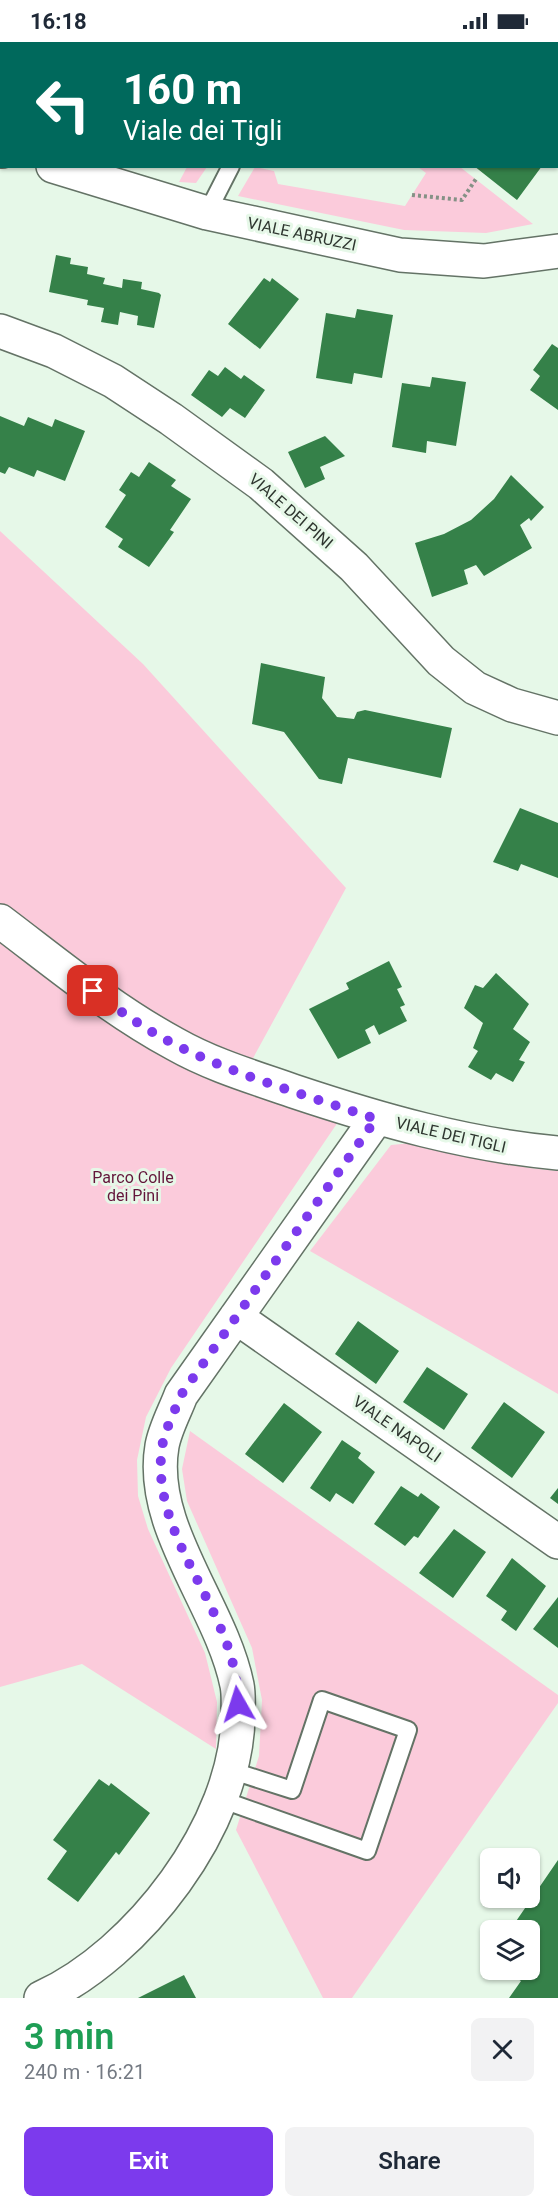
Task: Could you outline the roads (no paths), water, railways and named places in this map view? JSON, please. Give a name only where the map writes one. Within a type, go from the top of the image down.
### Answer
[{"type":"street","name":"VIALE ABRUZZI","points":[[60,168],[207,213],[400,255],[484,261],[558,251]]},
{"type":"street","name":"VIALE DEI PINI","points":[[0,331],[54,351],[113,381],[171,419],[261,484],[354,567],[441,662],[475,688],[512,705],[558,718]]},
{"type":"street","name":"VIALE DEI TIGLI","points":[[0,921],[130,1019],[176,1046],[230,1070],[376,1119],[504,1149],[558,1154]]},
{"type":"street","points":[[41,1998],[96,1963],[121,1943],[154,1907],[185,1867],[207,1829],[225,1785],[237,1736],[238,1688],[227,1646],[173,1527],[161,1487],[162,1445],[181,1395],[376,1119]]},
{"type":"street","name":"VIALE NAPOLI","points":[[236,1317],[558,1542]]},
{"type":"lane","points":[[207,213],[230,168]]},
{"type":"lane","points":[[322,1700],[408,1730],[367,1851],[225,1785],[292,1790],[322,1700]]},
{"type":"park label","name":"Parco Colle dei Pini","points":[[133,1186]]}]
